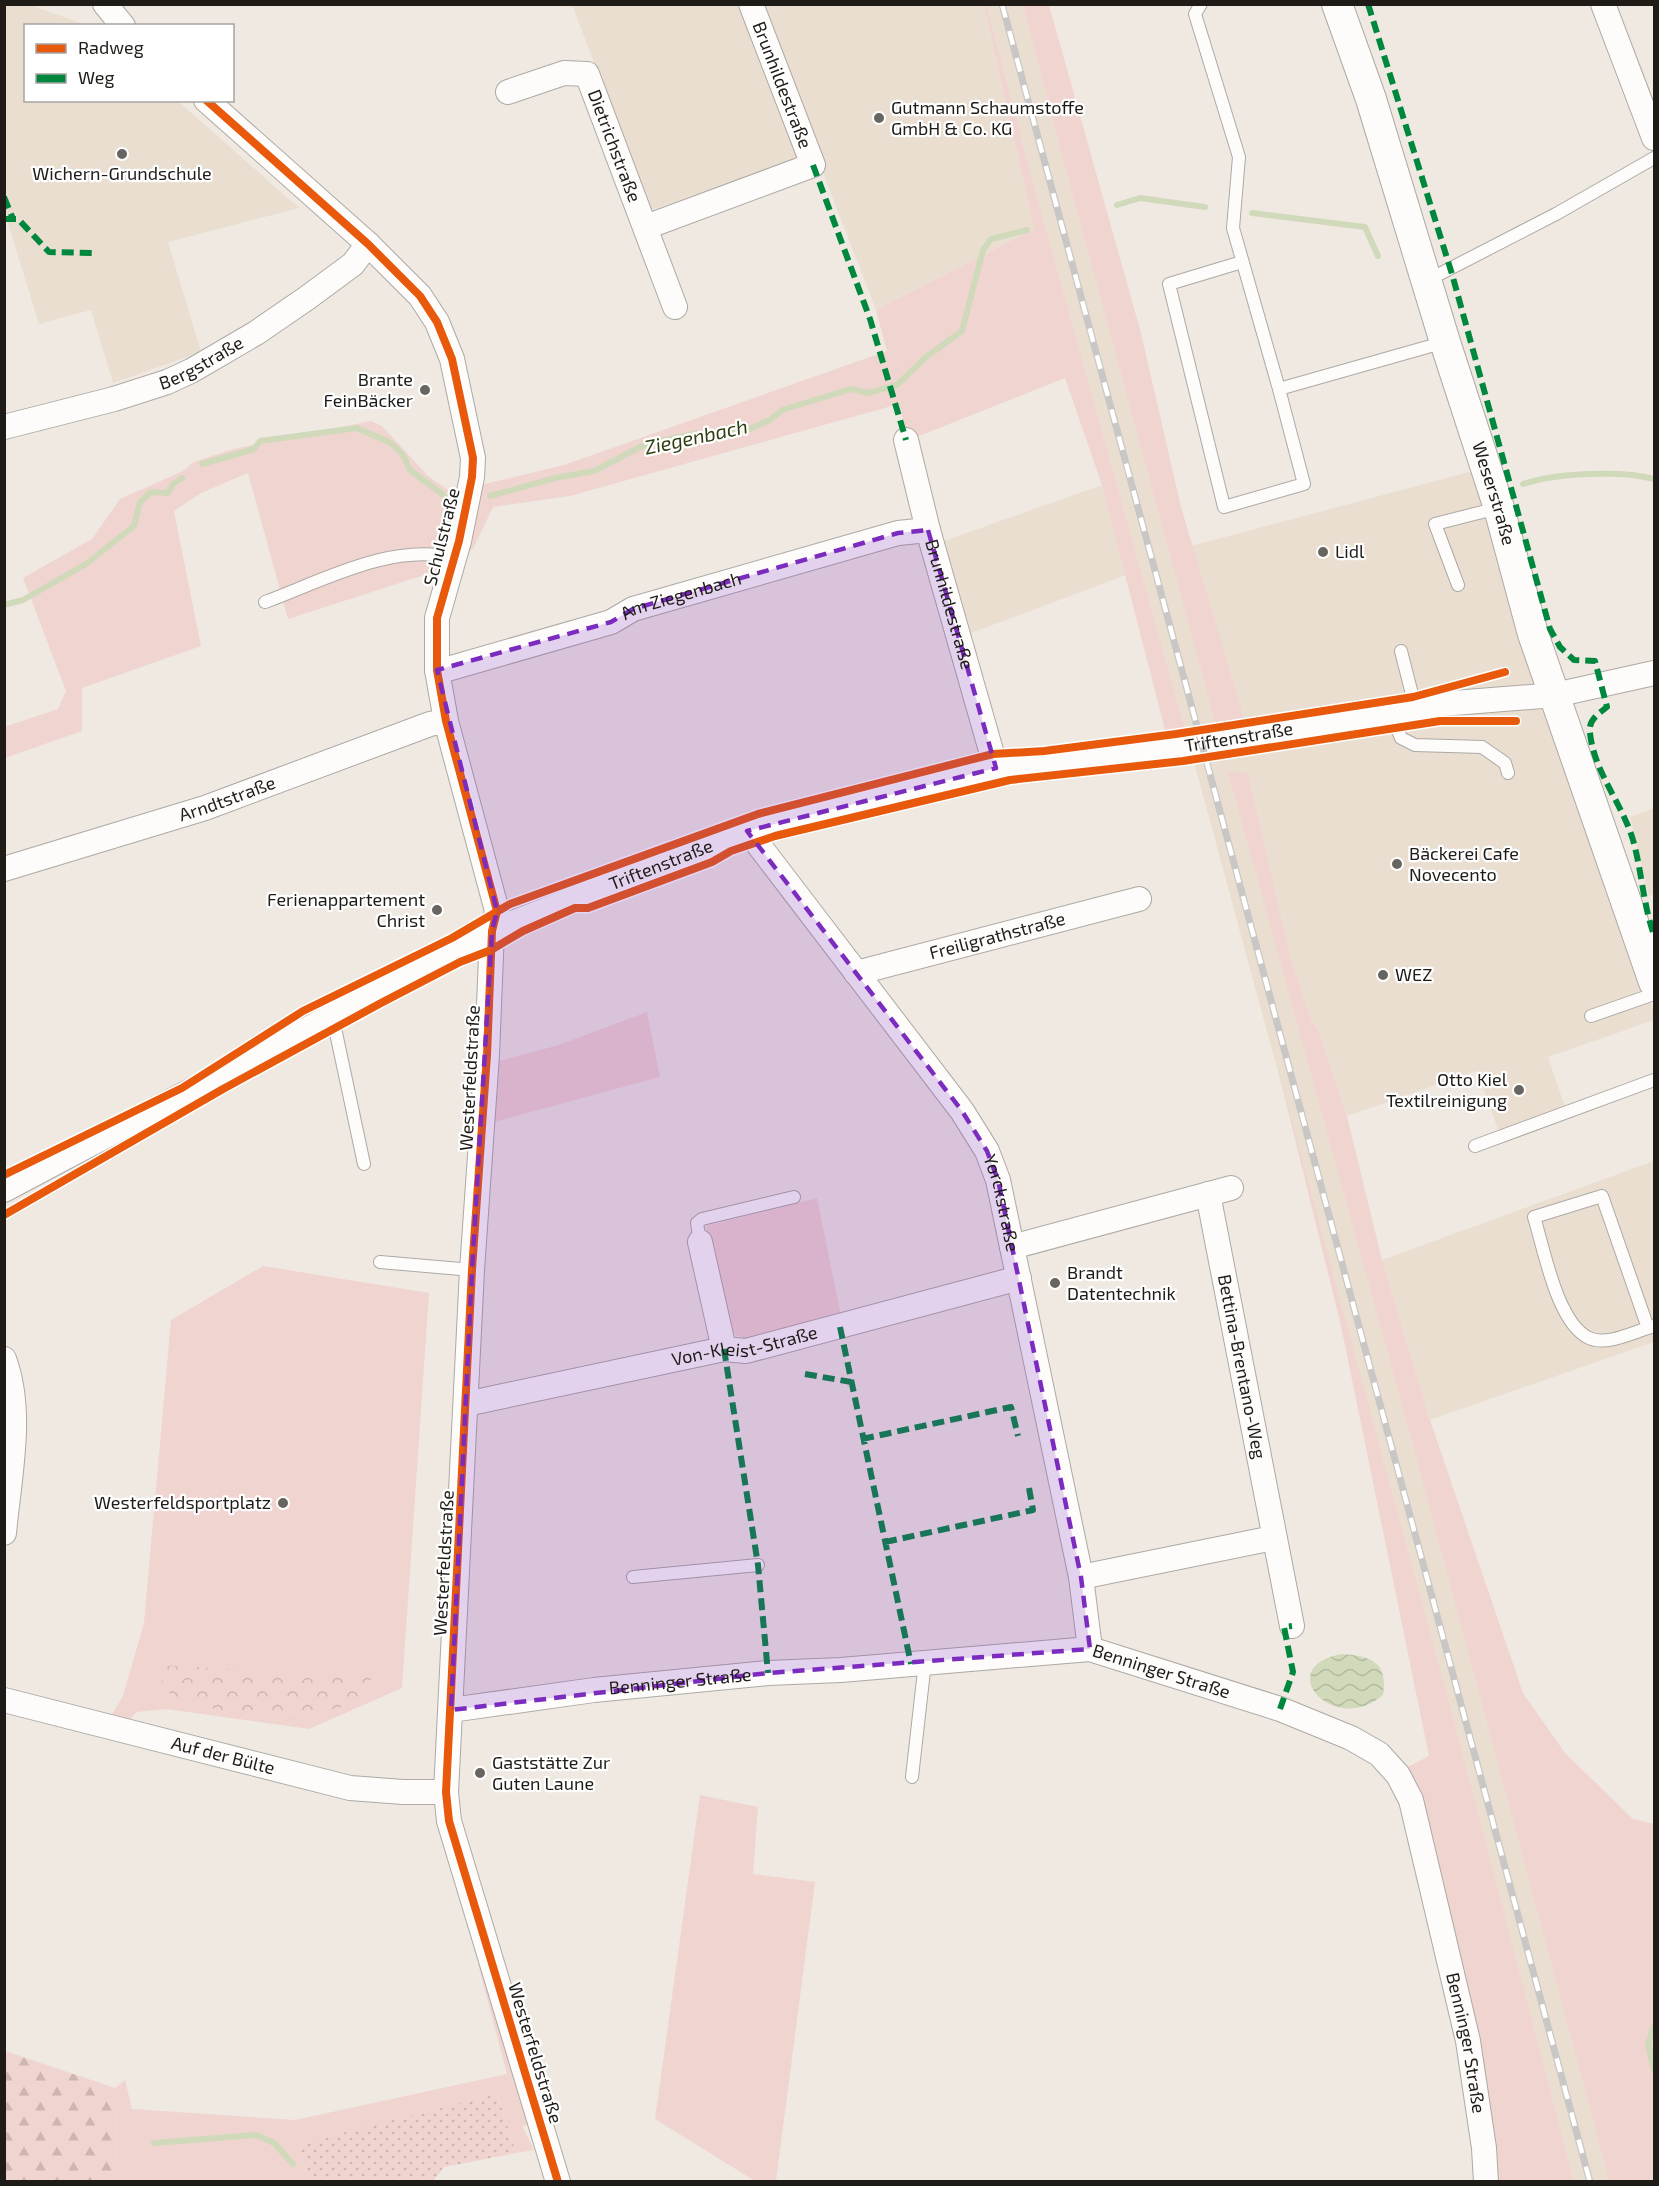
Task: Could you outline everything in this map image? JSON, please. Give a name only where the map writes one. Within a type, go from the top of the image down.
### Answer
[{"type":"street","points":[[105,4],[121,24]]},
{"type":"street","name":"Brunhildestraße","points":[[646,227],[813,165],[751,4]]},
{"type":"street","name":"Weserstraße","points":[[1337,4],[1371,99],[1444,342],[1499,508],[1533,634],[1654,982]]},
{"type":"street","points":[[1603,4],[1654,138]]},
{"type":"street","name":"Dietrichstraße","points":[[508,92],[564,73],[587,74],[675,307]]},
{"type":"street","name":"Schulstraße","points":[[208,102],[368,244],[420,296],[438,322],[452,359],[473,458],[467,510],[437,618],[436,670],[447,721],[497,911],[492,931]]},
{"type":"street","name":"Bergstraße","points":[[4,427],[114,399],[191,371],[256,333],[307,298],[353,264],[368,244]]},
{"type":"street","name":"Brunhildestraße","points":[[906,440],[928,530],[996,768]]},
{"type":"street","name":"Am Ziegenbach","points":[[436,670],[451,668],[611,622],[633,609],[898,533],[928,530]]},
{"type":"street","name":"Triftenstraße","points":[[4,1190],[492,931],[748,831],[891,797],[996,768],[1181,747],[1416,710],[1441,704],[1555,695],[1654,673]]},
{"type":"street","name":"Arndtstraße","points":[[4,869],[173,819],[430,724],[447,721]]},
{"type":"street","name":"Yorckstraße","points":[[748,831],[962,1111],[987,1151],[998,1180],[1081,1577],[1090,1649]]},
{"type":"street","name":"Freiligrathstraße","points":[[856,973],[1139,899]]},
{"type":"street","name":"Westerfeldstraße","points":[[492,931],[487,1055],[472,1270],[447,1792],[449,1821],[558,2181]]},
{"type":"street","name":"Bettina-Brentano-Weg","points":[[1012,1247],[1220,1191],[1273,1539],[1292,1626]]},
{"type":"street","points":[[700,1242],[724,1349]]},
{"type":"street","name":"Von-Kleist-Straße","points":[[466,1404],[724,1349],[746,1351],[1019,1278]]},
{"type":"street","points":[[4,1359],[12,1381],[13,1420],[4,1533]]},
{"type":"street","points":[[1081,1577],[1273,1539]]},
{"type":"street","name":"Benninger Straße","points":[[452,1710],[594,1690],[768,1672],[841,1670],[1090,1649],[1280,1708],[1351,1738],[1379,1754],[1398,1775],[1411,1800],[1468,2041],[1484,2148],[1486,2181]]},
{"type":"street","name":"Auf der Bülte","points":[[4,1700],[350,1788],[403,1792],[447,1792]]},
{"type":"lane","points":[[1202,4],[1195,14],[1239,157],[1233,228],[1304,484],[1224,507],[1169,284],[1242,261]]},
{"type":"lane","points":[[1426,281],[1556,214],[1654,158]]},
{"type":"lane","points":[[1279,389],[1444,342]]},
{"type":"lane","points":[[1458,585],[1436,524],[1499,508]]},
{"type":"lane","points":[[265,602],[378,561],[406,554],[440,555],[453,558]]},
{"type":"lane","points":[[1401,651],[1416,710]]},
{"type":"lane","points":[[1391,714],[1401,738],[1415,745],[1482,747],[1505,763],[1508,773]]},
{"type":"lane","points":[[1591,1016],[1654,994]]},
{"type":"lane","points":[[332,1014],[364,1164]]},
{"type":"lane","points":[[1475,1146],[1654,1080]]},
{"type":"lane","points":[[1602,1196],[1651,1327],[1610,1340],[1590,1339],[1574,1324],[1562,1307],[1534,1217],[1602,1196]]},
{"type":"lane","points":[[700,1242],[699,1221],[794,1197]]},
{"type":"lane","points":[[380,1262],[472,1270]]},
{"type":"lane","points":[[633,1577],[758,1565]]},
{"type":"lane","points":[[912,1777],[925,1662]]},
{"type":"highlighted area","points":[[928,530],[996,768],[747,831],[962,1111],[987,1151],[998,1180],[1081,1577],[1090,1649],[768,1673],[451,1710],[472,1270],[492,931],[497,911],[437,670],[611,622],[633,609],[898,533]]},
{"type":"shaded area","name":"Wichern-Grundschule","points":[[5,4],[30,5],[83,24],[24,24],[24,102],[179,102],[299,208],[168,242],[201,352],[113,383],[91,310],[39,324],[5,214]]},
{"type":"shaded area","points":[[572,5],[984,5],[1034,229],[876,310],[815,152],[651,210]]},
{"type":"shaded area","points":[[987,5],[1023,5],[1215,721],[1244,718],[1191,546],[1473,471],[1544,698],[1654,1012],[1654,1020],[1548,1057],[1565,1107],[1499,1132],[1477,1071],[1347,1116],[1291,959],[1248,773],[1229,773],[1407,1424],[1609,2181],[1574,2181],[1460,1743],[1185,729],[1030,171]]},
{"type":"shaded area","points":[[1102,485],[1126,575],[971,633],[944,541]]},
{"type":"shaded area","points":[[1654,808],[1654,894],[1649,896],[1630,817]]},
{"type":"shaded area","points":[[1654,1161],[1654,1342],[1430,1420],[1382,1260]]},
{"type":"green space","points":[[984,5],[987,5],[1030,171],[1185,729],[1165,730],[1102,485],[1065,378],[909,440],[899,404],[570,496],[493,507],[473,549],[443,569],[288,619],[248,473],[201,493],[174,511],[201,646],[82,688],[82,731],[5,758],[4,727],[58,709],[66,691],[23,578],[92,539],[120,499],[183,471],[194,462],[233,449],[371,421],[382,426],[428,476],[451,492],[564,465],[887,351],[876,310],[1034,229]]},
{"type":"green space","points":[[1023,5],[1049,5],[1141,333],[1181,507],[1244,718],[1215,722]]},
{"type":"green space","points":[[1228,772],[1248,773],[1291,959],[1347,1116],[1382,1260],[1430,1420],[1523,1693],[1565,1753],[1633,1819],[1654,1824],[1654,2181],[1609,2181],[1407,1424]]},
{"type":"green space","points":[[647,1012],[660,1077],[491,1123],[489,1064],[559,1045]]},
{"type":"green space","points":[[1277,1066],[1460,1743],[1574,2181],[1481,2181],[1479,2154],[1418,1853],[1390,1776],[1429,1756],[1341,1326]]},
{"type":"green space","points":[[817,1198],[841,1316],[746,1339],[736,1335],[726,1324],[706,1226]]},
{"type":"green space","name":"Westerfeldsportplatz","points":[[263,1266],[429,1293],[402,1688],[309,1729],[166,1709],[137,1712],[127,1722],[109,1719],[123,1696],[144,1623],[171,1320]]},
{"type":"green space","points":[[161,1665],[371,1677],[369,1699],[298,1719],[239,1713],[177,1702],[162,1684]]},
{"type":"green space","points":[[700,1795],[758,1807],[753,1874],[815,1882],[776,2181],[755,2181],[655,2119]]},
{"type":"green space","points":[[478,1964],[517,1989],[554,2119],[522,2126],[534,2150],[516,2153],[497,2094],[299,2145],[309,2181],[116,2181],[115,2088],[125,2080],[132,2109],[295,2120],[507,2074]]},
{"type":"green space","points":[[5,2051],[115,2088],[116,2181],[5,2181]]},
{"type":"green space","points":[[497,2094],[516,2153],[444,2167],[433,2181],[309,2181],[299,2144]]},
{"type":"water","points":[[1342,1654],[1369,1659],[1380,1668],[1384,1684],[1383,1695],[1364,1706],[1346,1708],[1329,1704],[1317,1695],[1311,1684],[1311,1672],[1321,1661]]},
{"type":"waterway","name":"Ziegenbach","points":[[1117,205],[1140,198],[1205,207]]},
{"type":"waterway","name":"Ziegenbach","points":[[1252,213],[1365,227],[1378,256]]},
{"type":"waterway","name":"Ziegenbach","points":[[490,496],[555,478],[594,471],[646,444],[694,434],[708,435],[728,428],[745,431],[770,420],[782,410],[851,389],[868,393],[897,385],[926,357],[962,331],[983,250],[991,239],[1027,230]]},
{"type":"waterway","name":"Ziegenbach","points":[[202,464],[254,449],[260,441],[357,428],[391,443],[403,455],[410,470],[450,500]]},
{"type":"waterway","name":"Ziegenbach","points":[[1523,484],[1552,477],[1588,474],[1625,474],[1654,479]]},
{"type":"waterway","name":"Ziegenbach","points":[[4,605],[23,600],[86,564],[134,526],[140,502],[151,492],[168,493],[173,484],[182,478]]},
{"type":"waterway","points":[[1654,2026],[1648,2044],[1654,2071]]},
{"type":"waterway","points":[[154,2143],[256,2135],[274,2143],[293,2164]]},
{"type":"railway","points":[[1002,4],[1590,2182]]},
{"type":"marked path","points":[[1368,4],[1452,274],[1550,629],[1560,647],[1574,660],[1595,661],[1607,707],[1594,718],[1591,724],[1593,747],[1602,774],[1633,840],[1647,912],[1654,935]]},
{"type":"marked path","points":[[813,165],[870,319],[906,440]]},
{"type":"marked path","points":[[4,197],[13,219]]},
{"type":"marked path","points":[[4,219],[18,219],[49,252],[95,253]]},
{"type":"marked path","points":[[840,1327],[911,1664]]},
{"type":"marked path","points":[[724,1349],[758,1565],[768,1673]]},
{"type":"marked path","points":[[805,1374],[851,1382]]},
{"type":"marked path","points":[[862,1439],[1011,1407],[1018,1436]]},
{"type":"marked path","points":[[885,1542],[1033,1510],[1029,1488]]},
{"type":"marked path","points":[[1280,1709],[1293,1672],[1284,1627],[1292,1626]]},
{"type":"cycle path","points":[[208,102],[368,244],[420,296],[437,322],[452,359],[473,458],[472,477],[459,541],[437,618],[437,670],[446,721],[497,911],[492,931],[487,1055],[472,1270],[446,1792],[449,1821],[558,2182]]},
{"type":"cycle path","points":[[4,1175],[182,1088],[303,1011],[452,938],[510,904],[758,814],[993,754],[1044,751],[1176,734],[1413,697],[1505,672]]},
{"type":"cycle path","points":[[4,1215],[223,1089],[381,1003],[460,962],[491,950],[523,931],[575,908],[588,908],[712,862],[731,851],[775,836],[1010,780],[1183,761],[1440,721],[1516,721]]},
{"type":"place","name":"Gutmann Schaumstoffe GmbH & Co. KG","points":[[879,118]]},
{"type":"place","name":"Wichern-Grundschule","points":[[122,154]]},
{"type":"place","name":"Brante FeinBäcker","points":[[425,390]]},
{"type":"place","name":"Lidl","points":[[1323,552]]},
{"type":"place","name":"Bäckerei Cafe Novecento","points":[[1397,864]]},
{"type":"place","name":"Ferienappartement Christ","points":[[437,910]]},
{"type":"place","name":"WEZ","points":[[1383,975]]},
{"type":"place","name":"Otto Kiel Textilreinigung","points":[[1519,1090]]},
{"type":"place","name":"Brandt Datentechnik","points":[[1055,1283]]},
{"type":"place","name":"Westerfeldsportplatz","points":[[283,1503]]},
{"type":"place","name":"Gaststätte Zur Guten Laune","points":[[480,1773]]}]
